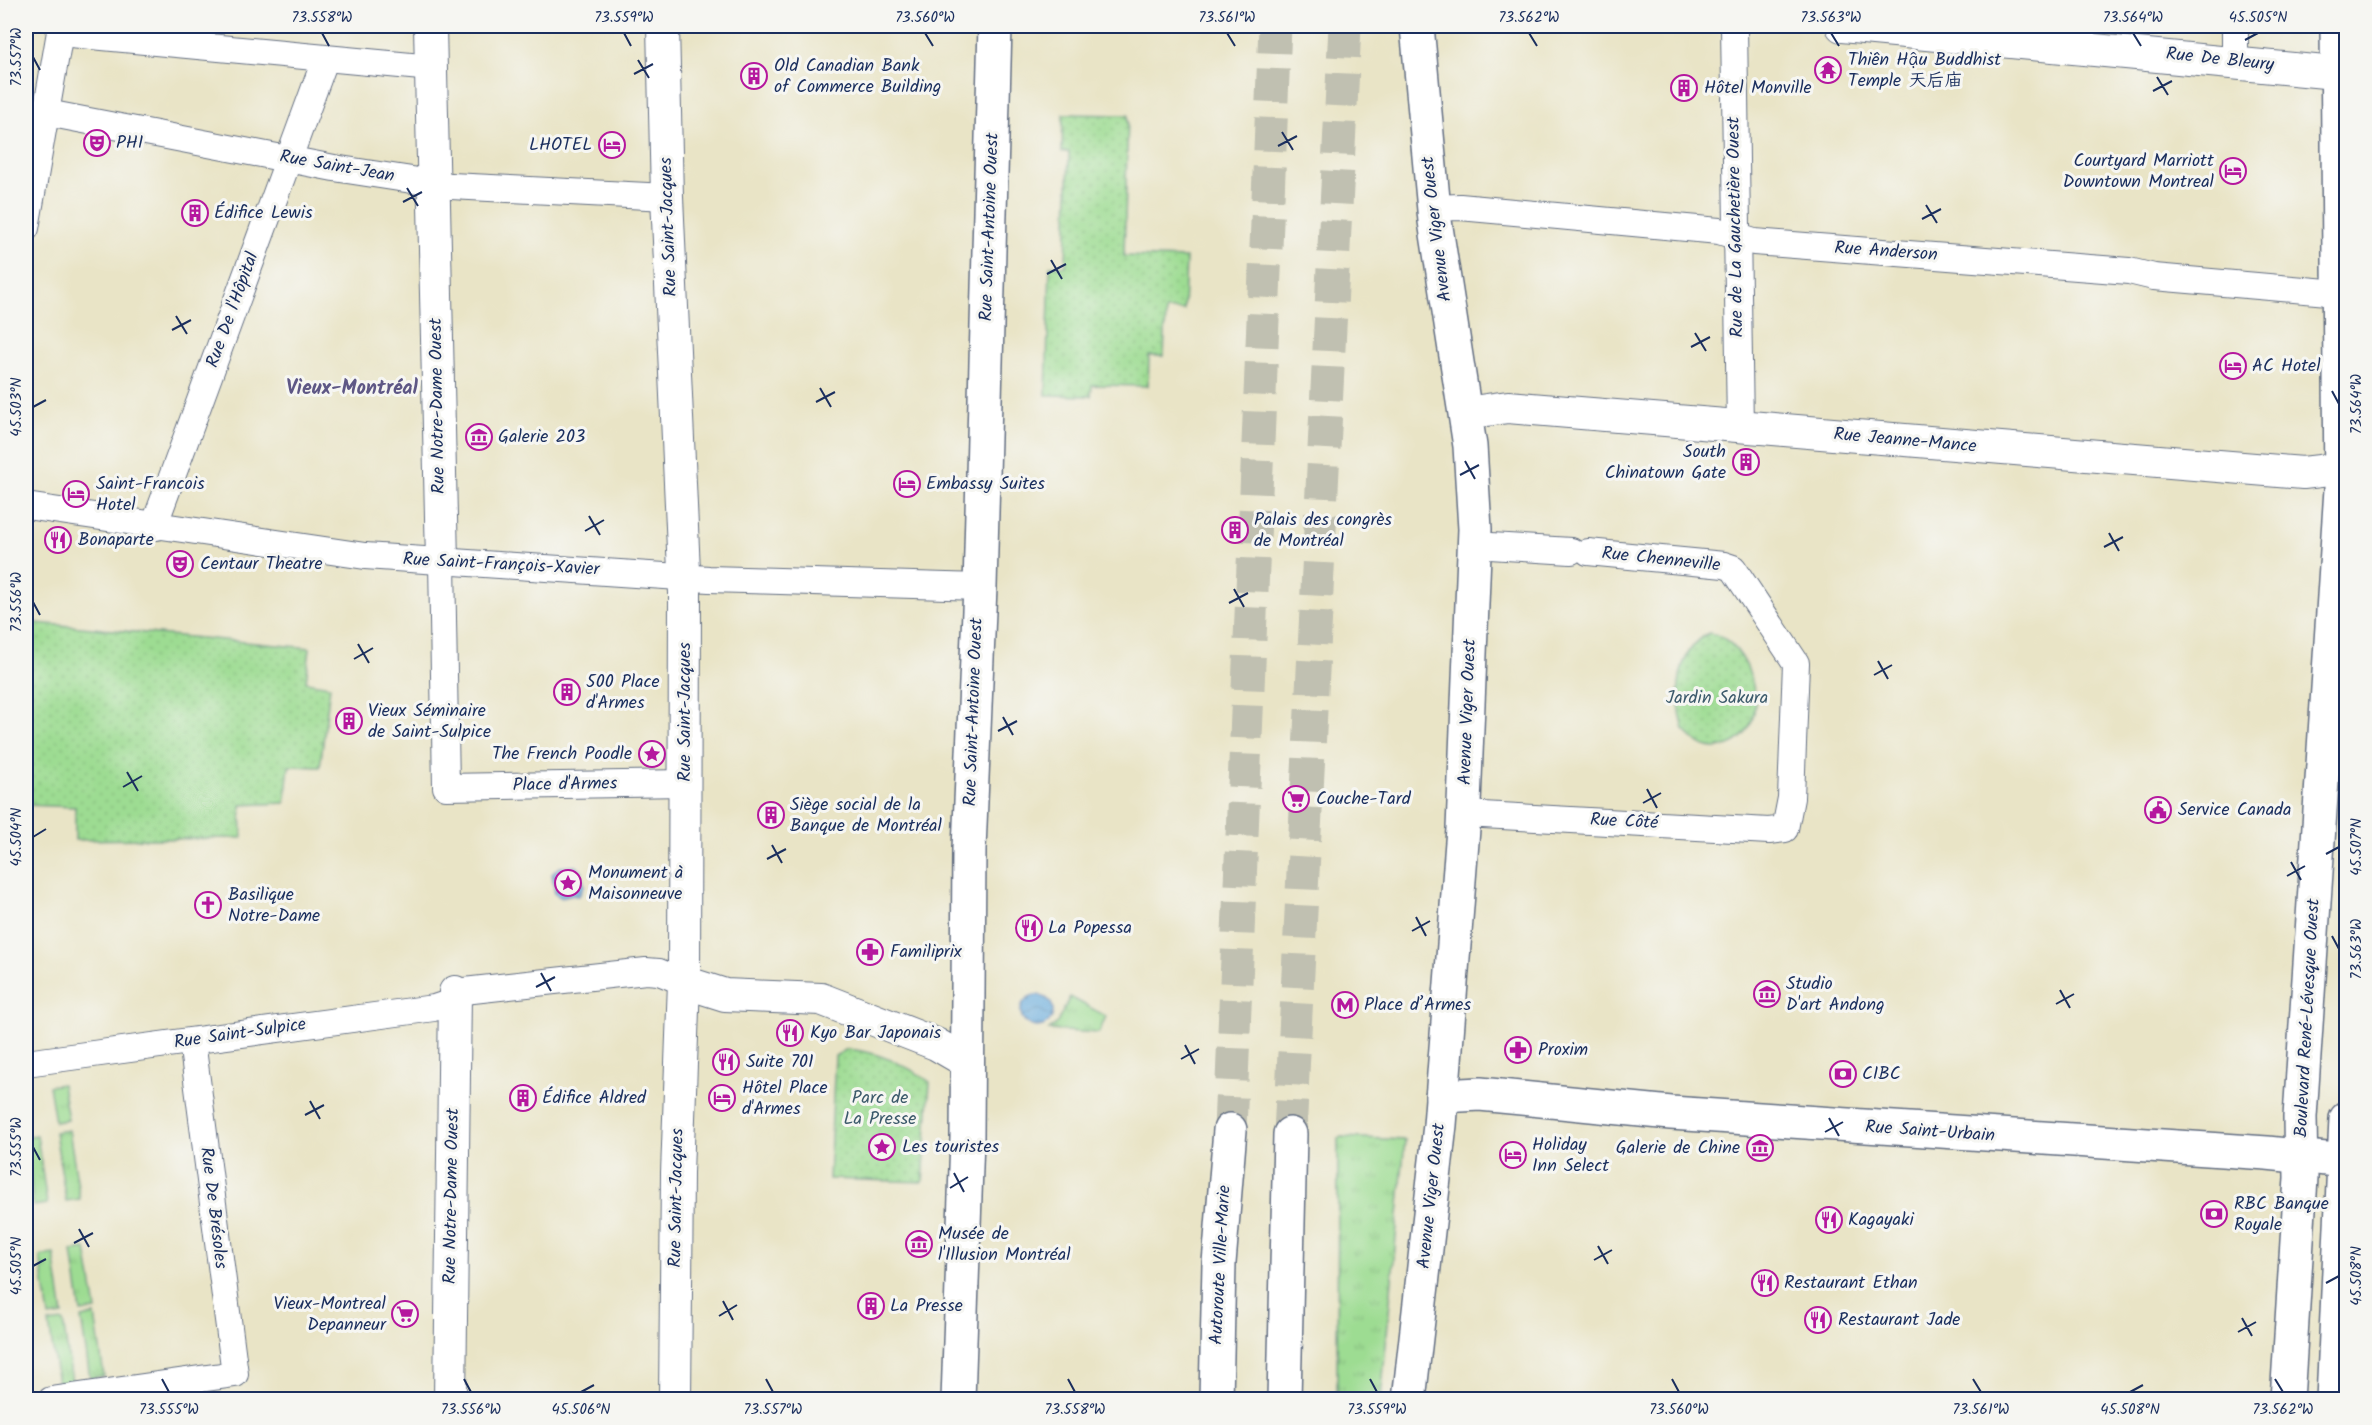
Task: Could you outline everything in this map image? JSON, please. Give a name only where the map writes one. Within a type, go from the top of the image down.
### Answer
[{"type":"main road","name":"Rue Saint-Antoine Ouest","points":[[958,1400],[966,1158],[969,849],[980,587],[995,26]]},
{"type":"main road","name":"Avenue Viger Ouest","points":[[1409,1400],[1442,1096],[1464,814],[1474,545],[1472,465],[1447,312],[1434,208],[1417,26]]},
{"type":"main road","name":"Boulevard René-Lévesque Ouest","points":[[2287,1400],[2301,1156],[2300,1118],[2344,469],[2339,292],[2341,73],[2337,26]]},
{"type":"main road","name":"Rue Saint-Urbain","points":[[1442,1096],[1480,1094],[1683,1114],[2301,1156],[2346,1161]]},
{"type":"main road","points":[[2333,1400],[2346,1161],[2346,1119]]},
{"type":"main road","name":"Autoroute Ville-Marie","points":[[1216,1400],[1219,1263],[1230,1130]]},
{"type":"main road","points":[[1284,1400],[1290,1134]]},
{"type":"main road","points":[[1285,1359],[1292,1400]]},
{"type":"street","name":"Rue Notre-Dame Ouest","points":[[430,26],[446,787]]},
{"type":"street","name":"Rue Saint-Jacques","points":[[663,26],[667,197],[685,577],[684,982],[677,1185],[675,1400]]},
{"type":"street","name":"Rue de La Gauchetière Ouest","points":[[1734,26],[1735,236],[1740,428]]},
{"type":"street","name":"Rue De Bleury","points":[[1842,26],[2033,34],[2235,62],[2341,73]]},
{"type":"street","points":[[2235,26],[2235,62]]},
{"type":"street","points":[[26,228],[31,168],[47,113],[61,29],[325,60],[432,68]]},
{"type":"street","name":"Rue De l'Hôpital","points":[[157,527],[158,515],[325,60]]},
{"type":"street","name":"Rue Saint-Jean","points":[[47,113],[290,160],[451,186],[667,197]]},
{"type":"street","name":"Rue Anderson","points":[[1434,208],[1537,214],[1719,231],[1754,242],[2129,271],[2154,277],[2339,292]]},
{"type":"street","name":"Rue Jeanne-Mance","points":[[1465,413],[1508,407],[2302,473],[2344,469]]},
{"type":"street","name":"Rue Saint-François-Xavier","points":[[26,506],[365,556],[685,577],[980,587]]},
{"type":"street","name":"Rue Chenneville","points":[[1474,545],[1580,552],[1724,565],[1733,568],[1796,663],[1791,798],[1785,829]]},
{"type":"street","name":"Place d'Armes","points":[[446,787],[685,783]]},
{"type":"street","name":"Rue Côté","points":[[1464,814],[1769,831],[1785,829]]},
{"type":"street","points":[[455,997],[646,971],[659,972],[725,995],[821,999],[936,1044],[967,1062]]},
{"type":"street","name":"Rue Notre-Dame Ouest","points":[[450,1400],[455,997]]},
{"type":"street","name":"Rue Saint-Sulpice","points":[[26,1063],[434,1008],[455,997]]},
{"type":"street","name":"Rue De Brésoles","points":[[51,1400],[235,1374],[192,1041]]},
{"type":"green space","points":[[1063,114],[1128,115],[1124,256],[1186,258],[1184,310],[1166,310],[1164,356],[1149,356],[1148,386],[1092,385],[1091,396],[1046,395],[1050,266],[1066,266],[1069,152],[1062,152]]},
{"type":"green space","name":"Vieux Séminaire de Saint-Sulpice","points":[[26,622],[310,648],[306,682],[330,686],[320,767],[289,766],[285,803],[241,805],[242,838],[75,840],[75,807],[26,805]]},
{"type":"green space","name":"Jardin Sakura","points":[[1709,633],[1724,639],[1737,650],[1753,684],[1755,703],[1752,721],[1744,735],[1729,745],[1716,748],[1704,746],[1684,730],[1679,704],[1680,676],[1684,663],[1698,641]]},
{"type":"green space","points":[[1070,997],[1106,1016],[1099,1033],[1049,1030],[1057,1023]]},
{"type":"green space","name":"Parc de La Presse","points":[[847,1049],[891,1060],[930,1082],[923,1182],[829,1179],[835,1056]]},
{"type":"green space","points":[[62,1084],[68,1120],[55,1122],[49,1086]]},
{"type":"green space","points":[[69,1130],[80,1199],[66,1201],[55,1132]]},
{"type":"green space","points":[[37,1135],[47,1204],[33,1206],[26,1137]]},
{"type":"green space","points":[[1338,1138],[1405,1140],[1381,1399],[1337,1399]]},
{"type":"green space","points":[[86,1249],[96,1310],[81,1312],[72,1251]]},
{"type":"green space","points":[[54,1254],[63,1315],[49,1317],[40,1256]]},
{"type":"green space","points":[[95,1315],[104,1376],[90,1378],[81,1318]]},
{"type":"green space","points":[[63,1321],[72,1382],[58,1384],[49,1323]]},
{"type":"water","points":[[575,866],[582,871],[584,886],[579,896],[568,895],[562,898],[555,894],[552,874],[559,867]]},
{"type":"water","points":[[1037,995],[1048,1000],[1053,1011],[1048,1022],[1037,1027],[1026,1022],[1021,1011],[1026,1000]]},
{"type":"tunnel","points":[[1230,1130],[1275,26]]},
{"type":"tunnel","points":[[1290,1134],[1345,26]]},
{"type":"place","name":"Thiên Hậu Buddhist Temple 天后庙","points":[[1828,70]]},
{"type":"place","name":"Old Canadian Bank of Commerce Building","points":[[754,76]]},
{"type":"place","name":"Hôtel Monville","points":[[1684,88]]},
{"type":"place","name":"PHI","points":[[97,143]]},
{"type":"place","name":"LHOTEL","points":[[612,145]]},
{"type":"place","name":"Courtyard Marriott Downtown Montreal","points":[[2233,171]]},
{"type":"place","name":"Édifice Lewis","points":[[195,213]]},
{"type":"place","name":"AC Hotel","points":[[2233,366]]},
{"type":"place","name":"Galerie 203","points":[[479,437]]},
{"type":"place","name":"South Chinatown Gate","points":[[1746,462]]},
{"type":"place","name":"Embassy Suites","points":[[907,484]]},
{"type":"place","name":"Saint-Francois Hotel","points":[[76,494]]},
{"type":"place","name":"Palais des congrès de Montréal","points":[[1235,530]]},
{"type":"place","name":"Bonaparte","points":[[58,540]]},
{"type":"place","name":"Centaur Theatre","points":[[180,564]]},
{"type":"place","name":"500 Place d'Armes","points":[[567,692]]},
{"type":"place","name":"Vieux Séminaire de Saint-Sulpice","points":[[349,721]]},
{"type":"place","name":"The French Poodle","points":[[652,754]]},
{"type":"place","name":"Couche-Tard","points":[[1296,799]]},
{"type":"place","name":"Service Canada","points":[[2158,810]]},
{"type":"place","name":"Siège social de la Banque de Montréal","points":[[771,815]]},
{"type":"place","name":"Monument à Maisonneuve","points":[[568,883]]},
{"type":"place","name":"Basilique Notre-Dame","points":[[208,905]]},
{"type":"place","name":"La Popessa","points":[[1029,928]]},
{"type":"place","name":"Familiprix","points":[[870,952]]},
{"type":"place","name":"Studio D'art Andong","points":[[1767,994]]},
{"type":"place","name":"Place d’Armes","points":[[1345,1005]]},
{"type":"place","name":"Kyo Bar Japonais","points":[[790,1033]]},
{"type":"place","name":"Proxim","points":[[1518,1050]]},
{"type":"place","name":"Suite 701","points":[[726,1062]]},
{"type":"place","name":"CIBC","points":[[1843,1074]]},
{"type":"place","name":"Édifice Aldred","points":[[523,1098]]},
{"type":"place","name":"Hôtel Place d'Armes","points":[[722,1098]]},
{"type":"place","name":"Les touristes","points":[[882,1147]]},
{"type":"place","name":"Galerie de Chine","points":[[1760,1148]]},
{"type":"place","name":"Holiday Inn Select","points":[[1513,1155]]},
{"type":"place","name":"RBC Banque Royale","points":[[2214,1214]]},
{"type":"place","name":"Kagayaki","points":[[1829,1220]]},
{"type":"place","name":"Musée de l'Illusion Montréal","points":[[919,1244]]},
{"type":"place","name":"Restaurant Ethan","points":[[1765,1283]]},
{"type":"place","name":"La Presse","points":[[871,1306]]},
{"type":"place","name":"Vieux-Montreal Depanneur","points":[[405,1314]]},
{"type":"place","name":"Restaurant Jade","points":[[1818,1320]]},
{"type":"district","name":"Vieux-Montréal","points":[[352,389]]}]
